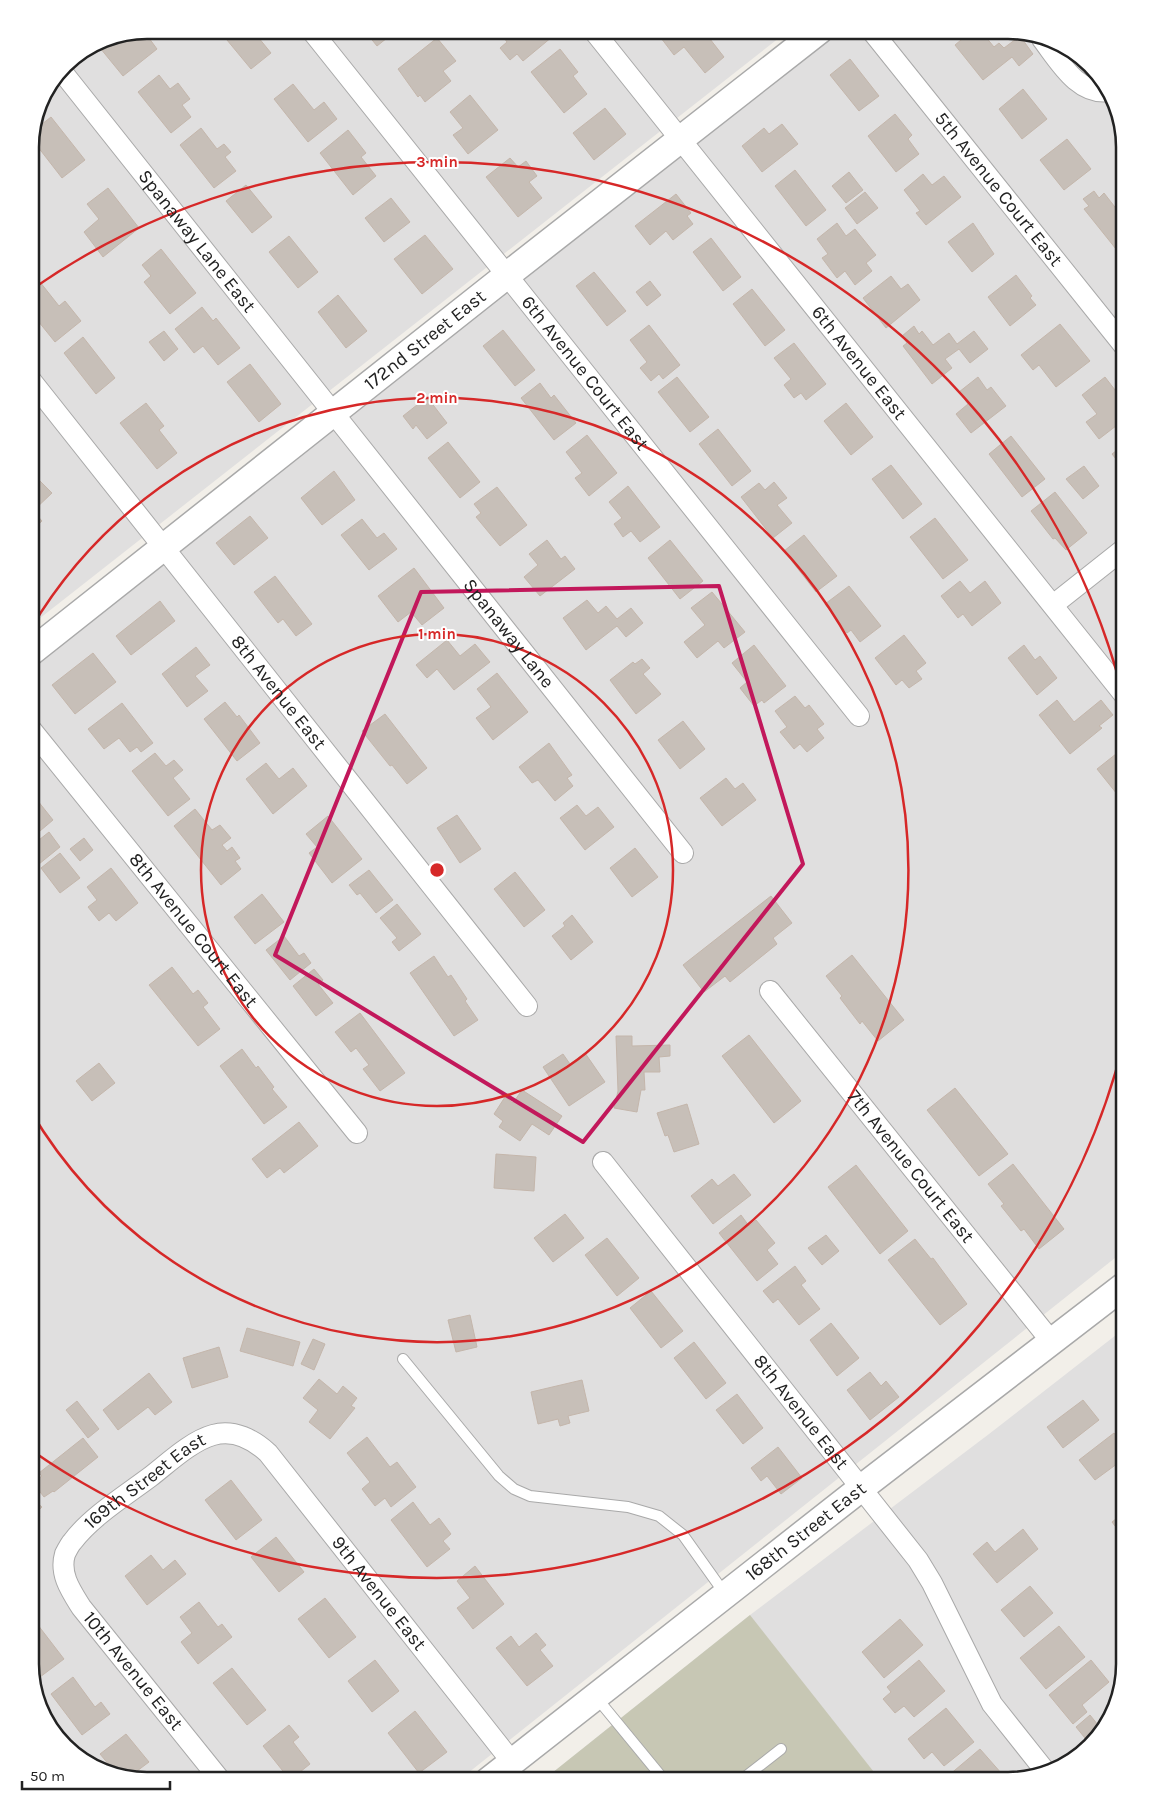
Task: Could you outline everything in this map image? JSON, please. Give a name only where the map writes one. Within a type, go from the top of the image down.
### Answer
[{"type":"street","name":"6th Avenue Court East","points":[[318,39],[858,716]]},
{"type":"street","name":"6th Avenue East","points":[[600,39],[1116,685]]},
{"type":"street","name":"172nd Street East","points":[[39,646],[809,39]]},
{"type":"street","name":"5th Avenue Court East","points":[[878,39],[1116,336]]},
{"type":"street","points":[[1048,46],[1075,80],[1090,90],[1101,92]]},
{"type":"street","name":"Spanaway Lane East","points":[[65,76],[334,413]]},
{"type":"street","name":"8th Avenue East","points":[[39,391],[527,1006]]},
{"type":"street","name":"Spanaway Lane","points":[[334,413],[683,853]]},
{"type":"street","points":[[1052,605],[1116,555]]},
{"type":"street","name":"8th Avenue Court East","points":[[39,739],[356,1134]]},
{"type":"street","name":"7th Avenue Court East","points":[[770,991],[1051,1341]]},
{"type":"street","name":"8th Avenue East","points":[[603,1162],[918,1560],[932,1583],[992,1704],[1042,1767]]},
{"type":"street","name":"168th Street East","points":[[499,1772],[860,1489],[1116,1292]]},
{"type":"street","name":"169th Street East","points":[[66,1553],[73,1540],[97,1517],[190,1447],[212,1435],[226,1433],[238,1435]]},
{"type":"street","name":"9th Avenue East","points":[[238,1435],[258,1444],[268,1453],[512,1762]]},
{"type":"street","name":"10th Avenue East","points":[[66,1553],[63,1565],[64,1574],[82,1607],[214,1772]]},
{"type":"lane","points":[[403,1359],[500,1476],[514,1489],[530,1496],[628,1508],[659,1516],[683,1535],[725,1595]]},
{"type":"lane","points":[[596,1696],[658,1772]]},
{"type":"lane","points":[[752,1772],[781,1749]]},
{"type":"highlighted area","points":[[719,586],[803,864],[583,1142],[275,955],[421,592]]},
{"type":"shaded area","points":[[139,39],[778,39],[39,619],[39,139],[42,119],[50,99],[61,81],[75,65],[112,44]]},
{"type":"shaded area","points":[[823,39],[1016,39],[1043,44],[1056,50],[1080,65],[1098,87],[1111,112],[1116,146],[1116,1257],[469,1772],[139,1772],[112,1767],[99,1761],[75,1746],[65,1736],[44,1699],[39,1672],[39,658]]},
{"type":"shaded area","points":[[1116,1335],[1115,1679],[1111,1699],[1105,1712],[1090,1736],[1080,1746],[1043,1767],[1008,1772],[553,1772],[750,1615]]},
{"type":"shaded area","points":[[750,1615],[874,1772],[553,1772]]},
{"type":"building","points":[[150,39],[157,49],[123,76],[101,49],[125,41]]},
{"type":"building","points":[[226,39],[260,39],[271,53],[251,69]]},
{"type":"building","points":[[371,39],[386,39],[377,46]]},
{"type":"building","points":[[436,39],[438,39],[456,61],[443,71],[451,81],[425,102],[420,95],[418,97],[398,69]]},
{"type":"building","points":[[505,39],[550,39],[523,61],[517,54],[510,60],[500,48],[507,42]]},
{"type":"building","points":[[662,39],[710,39],[724,57],[705,73],[684,47],[674,55]]},
{"type":"building","points":[[962,39],[987,39],[994,47],[999,43],[1004,48],[1016,39],[1023,40],[1033,54],[1019,66],[1012,57],[983,80],[955,45]]},
{"type":"building","points":[[560,49],[578,72],[573,76],[587,94],[564,113],[531,72]]},
{"type":"building","points":[[850,59],[879,96],[859,111],[830,75]]},
{"type":"building","points":[[159,75],[170,89],[178,83],[190,99],[182,105],[191,117],[171,133],[138,92]]},
{"type":"building","points":[[293,84],[314,110],[324,102],[337,119],[308,142],[274,99]]},
{"type":"building","points":[[1023,89],[1047,119],[1022,139],[999,109]]},
{"type":"building","points":[[470,95],[498,130],[468,154],[453,135],[463,128],[450,112]]},
{"type":"building","points":[[605,108],[626,134],[594,160],[573,133]]},
{"type":"building","points":[[895,114],[912,135],[908,139],[919,154],[896,172],[868,136]]},
{"type":"building","points":[[51,117],[85,160],[62,178],[39,148],[41,125]]},
{"type":"building","points":[[782,124],[798,144],[762,172],[742,146],[764,128],[769,134]]},
{"type":"building","points":[[201,128],[217,149],[224,144],[231,152],[225,157],[236,171],[214,188],[180,145]]},
{"type":"building","points":[[348,130],[366,153],[361,157],[376,176],[353,195],[320,153]]},
{"type":"building","points":[[1067,139],[1091,169],[1064,190],[1040,160]]},
{"type":"building","points":[[510,158],[518,167],[526,161],[537,176],[529,182],[542,198],[518,217],[486,177]]},
{"type":"building","points":[[795,170],[826,210],[806,226],[775,186]]},
{"type":"building","points":[[849,172],[863,190],[846,203],[832,186]]},
{"type":"building","points":[[923,174],[932,185],[944,176],[961,197],[926,225],[916,213],[920,211],[904,190]]},
{"type":"building","points":[[246,185],[272,217],[252,233],[226,201]]},
{"type":"building","points":[[108,188],[139,228],[103,257],[84,232],[99,219],[87,204]]},
{"type":"building","points":[[1094,191],[1099,198],[1104,193],[1116,208],[1116,249],[1084,209],[1089,206],[1083,199]]},
{"type":"building","points":[[865,192],[878,208],[857,224],[845,208]]},
{"type":"building","points":[[676,194],[691,213],[687,216],[693,224],[673,240],[666,231],[650,245],[635,226]]},
{"type":"building","points":[[391,198],[410,222],[384,242],[365,218]]},
{"type":"building","points":[[837,223],[846,236],[855,229],[876,255],[866,263],[872,271],[855,285],[845,271],[837,278],[822,258],[828,254],[817,239]]},
{"type":"building","points":[[973,223],[994,254],[972,272],[948,242]]},
{"type":"building","points":[[425,235],[453,269],[422,294],[394,259]]},
{"type":"building","points":[[289,236],[318,272],[298,288],[269,252]]},
{"type":"building","points":[[711,238],[741,277],[723,291],[693,252]]},
{"type":"building","points":[[161,249],[196,293],[170,314],[144,282],[151,276],[142,265]]},
{"type":"building","points":[[594,272],[626,311],[607,326],[576,286]]},
{"type":"building","points":[[1016,275],[1032,296],[1030,298],[1036,305],[1010,326],[988,297]]},
{"type":"building","points":[[891,276],[901,289],[908,284],[920,300],[886,328],[863,298]]},
{"type":"building","points":[[650,281],[661,295],[647,306],[636,292]]},
{"type":"building","points":[[39,283],[59,306],[65,301],[81,321],[55,342],[39,322]]},
{"type":"building","points":[[752,289],[785,330],[765,346],[733,304]]},
{"type":"building","points":[[338,295],[367,331],[346,348],[318,312]]},
{"type":"building","points":[[202,307],[213,321],[216,318],[240,348],[218,365],[203,346],[194,353],[175,329]]},
{"type":"building","points":[[1060,324],[1090,361],[1056,387],[1039,365],[1033,370],[1021,355]]},
{"type":"building","points":[[649,325],[680,365],[663,379],[659,374],[651,381],[640,368],[647,362],[630,340]]},
{"type":"building","points":[[914,326],[919,334],[922,331],[933,345],[949,333],[957,344],[974,331],[988,349],[970,363],[959,349],[945,359],[952,368],[932,384],[903,346],[907,343],[902,336]]},
{"type":"building","points":[[503,330],[535,370],[515,386],[483,346]]},
{"type":"building","points":[[164,331],[178,349],[164,361],[149,342]]},
{"type":"building","points":[[83,337],[115,378],[96,394],[64,353]]},
{"type":"building","points":[[794,343],[826,384],[806,400],[801,393],[794,398],[784,385],[791,379],[774,358]]},
{"type":"building","points":[[250,364],[281,404],[259,422],[227,382]]},
{"type":"building","points":[[677,377],[709,417],[690,432],[658,392]]},
{"type":"building","points":[[978,377],[987,390],[991,387],[1006,406],[971,433],[956,414],[968,404],[959,392]]},
{"type":"building","points":[[1105,377],[1116,391],[1116,426],[1099,439],[1086,422],[1097,414],[1082,395]]},
{"type":"building","points":[[540,383],[551,398],[554,395],[576,423],[554,440],[521,398]]},
{"type":"building","points":[[427,397],[447,423],[427,439],[416,425],[413,429],[403,416]]},
{"type":"building","points":[[146,403],[164,426],[159,430],[177,453],[157,469],[120,423]]},
{"type":"building","points":[[846,403],[873,437],[851,455],[824,421]]},
{"type":"building","points":[[718,429],[751,471],[732,486],[699,444]]},
{"type":"building","points":[[587,435],[617,473],[589,496],[575,478],[582,473],[566,452]]},
{"type":"building","points":[[1011,436],[1045,479],[1022,497],[989,454]]},
{"type":"building","points":[[448,442],[480,482],[460,498],[428,458]]},
{"type":"building","points":[[1116,451],[1116,459],[1112,454]]},
{"type":"building","points":[[891,465],[922,504],[903,519],[872,479]]},
{"type":"building","points":[[1084,466],[1099,486],[1083,499],[1066,479]]},
{"type":"building","points":[[334,471],[355,500],[322,525],[301,498]]},
{"type":"building","points":[[39,480],[52,493],[39,505]]},
{"type":"building","points":[[774,482],[787,498],[777,505],[792,523],[773,538],[741,497],[759,483],[765,490]]},
{"type":"building","points":[[628,486],[660,527],[640,542],[631,531],[623,537],[614,524],[622,518],[609,502]]},
{"type":"building","points":[[497,487],[527,525],[500,546],[476,517],[481,513],[474,504]]},
{"type":"building","points":[[1055,492],[1087,533],[1066,550],[1055,538],[1053,539],[1031,511]]},
{"type":"building","points":[[250,516],[268,538],[234,565],[216,543]]},
{"type":"building","points":[[935,518],[968,560],[943,579],[910,537]]},
{"type":"building","points":[[362,519],[377,538],[384,533],[397,549],[369,570],[341,535]]},
{"type":"building","points":[[804,535],[837,576],[816,592],[784,551]]},
{"type":"building","points":[[547,540],[561,559],[565,556],[575,569],[540,596],[524,577],[538,565],[529,554]]},
{"type":"building","points":[[670,540],[703,581],[680,599],[648,558]]},
{"type":"building","points":[[414,568],[444,608],[422,625],[411,612],[398,622],[378,596]]},
{"type":"building","points":[[275,576],[312,624],[296,636],[283,619],[278,623],[254,592]]},
{"type":"building","points":[[960,581],[970,593],[985,581],[1001,603],[972,626],[963,614],[958,618],[941,596]]},
{"type":"building","points":[[849,586],[881,626],[860,642],[851,630],[847,633],[825,604]]},
{"type":"building","points":[[712,592],[745,632],[724,648],[718,641],[697,658],[684,642],[705,625],[691,608]]},
{"type":"building","points":[[587,600],[598,613],[606,606],[617,619],[631,608],[643,623],[626,637],[617,626],[586,650],[563,618]]},
{"type":"building","points":[[160,601],[175,621],[131,655],[116,636]]},
{"type":"building","points":[[904,635],[926,663],[916,671],[922,679],[909,688],[902,680],[896,685],[875,658]]},
{"type":"building","points":[[447,640],[460,656],[475,644],[490,662],[454,690],[437,669],[427,678],[416,665]]},
{"type":"building","points":[[754,645],[786,686],[764,703],[762,700],[754,706],[740,688],[747,682],[732,663]]},
{"type":"building","points":[[1024,645],[1035,660],[1040,656],[1057,678],[1037,695],[1008,658]]},
{"type":"building","points":[[196,647],[210,665],[195,676],[208,691],[187,707],[162,674]]},
{"type":"building","points":[[93,653],[116,682],[75,714],[52,685]]},
{"type":"building","points":[[642,659],[650,668],[643,674],[661,694],[636,714],[610,680],[633,662],[635,664]]},
{"type":"building","points":[[497,673],[528,712],[493,740],[476,718],[491,707],[477,689]]},
{"type":"building","points":[[795,696],[805,708],[809,705],[824,724],[817,729],[824,738],[807,752],[800,744],[794,749],[780,732],[787,727],[775,711]]},
{"type":"building","points":[[1057,700],[1074,722],[1101,700],[1113,715],[1099,726],[1102,728],[1070,754],[1039,715]]},
{"type":"building","points":[[225,702],[237,717],[239,715],[260,743],[237,761],[204,719]]},
{"type":"building","points":[[122,703],[153,743],[141,752],[137,747],[130,752],[119,738],[104,749],[88,729]]},
{"type":"building","points":[[385,714],[427,768],[407,784],[362,731]]},
{"type":"building","points":[[683,721],[705,749],[680,769],[658,740]]},
{"type":"building","points":[[549,743],[572,775],[567,778],[573,786],[555,801],[538,780],[532,783],[519,767]]},
{"type":"building","points":[[155,753],[166,766],[174,760],[183,770],[173,778],[190,799],[168,816],[132,771]]},
{"type":"building","points":[[1116,754],[1116,793],[1097,769]]},
{"type":"building","points":[[266,763],[279,779],[293,768],[307,786],[273,814],[246,779]]},
{"type":"building","points":[[726,778],[735,789],[743,783],[756,800],[722,826],[700,798]]},
{"type":"building","points":[[39,802],[53,820],[39,832]]},
{"type":"building","points":[[577,805],[586,816],[598,807],[614,827],[585,850],[560,818]]},
{"type":"building","points":[[195,809],[212,830],[220,825],[231,838],[222,845],[227,851],[232,847],[240,858],[235,861],[241,869],[221,885],[174,826]]},
{"type":"building","points":[[457,815],[481,849],[460,863],[437,828]]},
{"type":"building","points":[[328,816],[362,859],[332,883],[309,853],[317,847],[306,834]]},
{"type":"building","points":[[49,832],[60,847],[39,864],[39,840]]},
{"type":"building","points":[[84,838],[93,850],[80,861],[70,849]]},
{"type":"building","points":[[635,848],[658,877],[632,897],[610,868]]},
{"type":"building","points":[[60,853],[80,878],[60,893],[41,868]]},
{"type":"building","points":[[111,868],[138,903],[116,921],[109,913],[99,921],[88,907],[97,900],[87,887]]},
{"type":"building","points":[[369,870],[393,900],[376,913],[360,893],[357,895],[349,885]]},
{"type":"building","points":[[515,872],[545,910],[524,927],[494,889]]},
{"type":"building","points":[[262,894],[284,922],[255,944],[234,917]]},
{"type":"building","points":[[771,896],[792,923],[773,938],[777,944],[730,982],[725,976],[704,992],[683,965]]},
{"type":"building","points":[[397,904],[421,934],[399,951],[392,942],[397,938],[380,918]]},
{"type":"building","points":[[572,915],[593,942],[571,960],[552,936],[565,926],[563,923]]},
{"type":"building","points":[[284,936],[299,956],[304,953],[311,963],[290,980],[266,950]]},
{"type":"building","points":[[852,955],[904,1020],[878,1041],[862,1021],[860,1024],[826,976]]},
{"type":"building","points":[[434,956],[448,977],[451,975],[478,1020],[454,1036],[410,973]]},
{"type":"building","points":[[172,967],[193,994],[198,990],[208,1003],[203,1007],[220,1029],[198,1046],[149,985]]},
{"type":"building","points":[[314,969],[323,980],[318,984],[333,1003],[316,1016],[293,986]]},
{"type":"building","points":[[360,1013],[405,1073],[380,1091],[363,1069],[369,1065],[356,1048],[351,1052],[335,1032]]},
{"type":"building","points":[[749,1035],[801,1101],[774,1123],[722,1056]]},
{"type":"building","points":[[616,1036],[632,1036],[632,1046],[670,1045],[670,1056],[659,1057],[660,1072],[644,1072],[645,1090],[641,1090],[637,1112],[614,1108],[618,1091]]},
{"type":"building","points":[[242,1049],[256,1068],[258,1066],[274,1087],[272,1089],[287,1107],[264,1124],[220,1066]]},
{"type":"building","points":[[585,1053],[605,1082],[569,1106],[543,1067],[563,1054],[570,1064]]},
{"type":"building","points":[[99,1063],[115,1083],[92,1101],[76,1081]]},
{"type":"building","points":[[955,1088],[1008,1154],[979,1176],[927,1110]]},
{"type":"building","points":[[522,1090],[562,1116],[549,1135],[532,1124],[520,1141],[499,1127],[503,1121],[494,1114],[505,1097],[513,1103]]},
{"type":"building","points":[[687,1104],[699,1144],[674,1152],[668,1135],[665,1136],[657,1113]]},
{"type":"building","points":[[299,1122],[318,1146],[284,1173],[280,1168],[267,1178],[252,1159]]},
{"type":"building","points":[[496,1154],[536,1157],[534,1191],[494,1188]]},
{"type":"building","points":[[1013,1164],[1064,1229],[1039,1249],[1024,1229],[1021,1231],[1001,1206],[1004,1204],[988,1184]]},
{"type":"building","points":[[856,1165],[908,1231],[880,1254],[828,1187]]},
{"type":"building","points":[[734,1174],[751,1195],[713,1224],[691,1196],[712,1179],[718,1186]]},
{"type":"building","points":[[565,1214],[584,1238],[553,1262],[534,1238]]},
{"type":"building","points":[[741,1215],[749,1226],[756,1220],[775,1243],[767,1250],[778,1264],[757,1281],[719,1233]]},
{"type":"building","points":[[826,1235],[839,1251],[822,1265],[808,1248]]},
{"type":"building","points":[[607,1238],[639,1278],[617,1296],[585,1255]]},
{"type":"building","points":[[915,1239],[931,1259],[933,1258],[967,1304],[940,1325],[888,1260]]},
{"type":"building","points":[[795,1266],[806,1281],[801,1285],[820,1309],[799,1325],[778,1299],[773,1303],[763,1291]]},
{"type":"building","points":[[651,1291],[683,1331],[661,1348],[630,1308]]},
{"type":"building","points":[[470,1315],[477,1347],[456,1352],[448,1320]]},
{"type":"building","points":[[831,1323],[859,1358],[837,1376],[810,1340]]},
{"type":"building","points":[[247,1328],[300,1342],[293,1366],[240,1351]]},
{"type":"building","points":[[313,1339],[325,1344],[314,1370],[301,1364]]},
{"type":"building","points":[[694,1342],[726,1383],[706,1399],[674,1358]]},
{"type":"building","points":[[219,1347],[228,1377],[192,1388],[183,1358]]},
{"type":"building","points":[[870,1372],[881,1386],[886,1381],[899,1397],[870,1420],[847,1390]]},
{"type":"building","points":[[149,1373],[172,1402],[155,1415],[148,1407],[118,1430],[103,1410]]},
{"type":"building","points":[[319,1379],[337,1394],[343,1386],[357,1398],[351,1406],[355,1408],[330,1439],[309,1422],[318,1410],[303,1398]]},
{"type":"building","points":[[582,1380],[589,1411],[568,1416],[570,1423],[560,1426],[558,1419],[538,1424],[531,1392]]},
{"type":"building","points":[[737,1394],[763,1428],[743,1444],[716,1410]]},
{"type":"building","points":[[1083,1400],[1099,1420],[1063,1448],[1047,1427]]},
{"type":"building","points":[[77,1401],[99,1429],[88,1438],[66,1410]]},
{"type":"building","points":[[1114,1433],[1116,1436],[1116,1465],[1095,1480],[1079,1460]]},
{"type":"building","points":[[367,1437],[390,1467],[397,1462],[416,1487],[391,1507],[385,1498],[375,1506],[362,1489],[370,1482],[347,1453]]},
{"type":"building","points":[[83,1438],[98,1457],[54,1492],[44,1497],[39,1491],[39,1478],[42,1476],[39,1473]]},
{"type":"building","points":[[778,1447],[802,1478],[781,1494],[767,1476],[761,1481],[751,1468]]},
{"type":"building","points":[[231,1480],[262,1520],[236,1540],[205,1500]]},
{"type":"building","points":[[413,1502],[430,1525],[439,1518],[451,1534],[443,1541],[450,1549],[427,1567],[391,1520]]},
{"type":"building","points":[[1116,1519],[1116,1527],[1112,1522]]},
{"type":"building","points":[[1023,1529],[1038,1549],[997,1583],[973,1554],[987,1542],[995,1552]]},
{"type":"building","points":[[276,1537],[304,1572],[279,1592],[251,1557]]},
{"type":"building","points":[[151,1555],[163,1570],[175,1560],[186,1574],[147,1605],[125,1576]]},
{"type":"building","points":[[475,1566],[504,1604],[473,1629],[457,1608],[470,1598],[457,1581]]},
{"type":"building","points":[[1030,1586],[1053,1613],[1024,1637],[1001,1610]]},
{"type":"building","points":[[325,1598],[356,1637],[329,1658],[298,1619]]},
{"type":"building","points":[[199,1602],[218,1627],[222,1624],[232,1637],[198,1664],[181,1642],[192,1633],[180,1617]]},
{"type":"building","points":[[900,1619],[923,1645],[884,1678],[862,1652]]},
{"type":"building","points":[[39,1626],[64,1659],[40,1677],[39,1672]]},
{"type":"building","points":[[1059,1626],[1085,1657],[1046,1689],[1020,1658]]},
{"type":"building","points":[[536,1633],[546,1645],[540,1650],[553,1666],[527,1686],[496,1648],[511,1636],[519,1647]]},
{"type":"building","points":[[375,1660],[399,1691],[372,1712],[348,1681]]},
{"type":"building","points":[[919,1660],[945,1691],[914,1717],[904,1706],[895,1713],[883,1699],[891,1692],[887,1687]]},
{"type":"building","points":[[1091,1660],[1109,1682],[1082,1705],[1087,1712],[1073,1724],[1049,1695]]},
{"type":"building","points":[[232,1668],[266,1710],[247,1725],[213,1683]]},
{"type":"building","points":[[73,1677],[95,1707],[101,1702],[110,1714],[82,1735],[51,1694]]},
{"type":"building","points":[[946,1708],[974,1742],[944,1766],[932,1752],[924,1759],[908,1739]]},
{"type":"building","points":[[415,1711],[447,1752],[418,1772],[388,1733]]},
{"type":"building","points":[[1090,1715],[1098,1725],[1086,1740],[1076,1727]]},
{"type":"building","points":[[289,1725],[299,1737],[293,1742],[310,1764],[300,1772],[284,1772],[263,1746]]},
{"type":"building","points":[[126,1734],[149,1762],[136,1772],[125,1770],[110,1766],[100,1754]]},
{"type":"building","points":[[980,1749],[1000,1772],[953,1772]]}]
